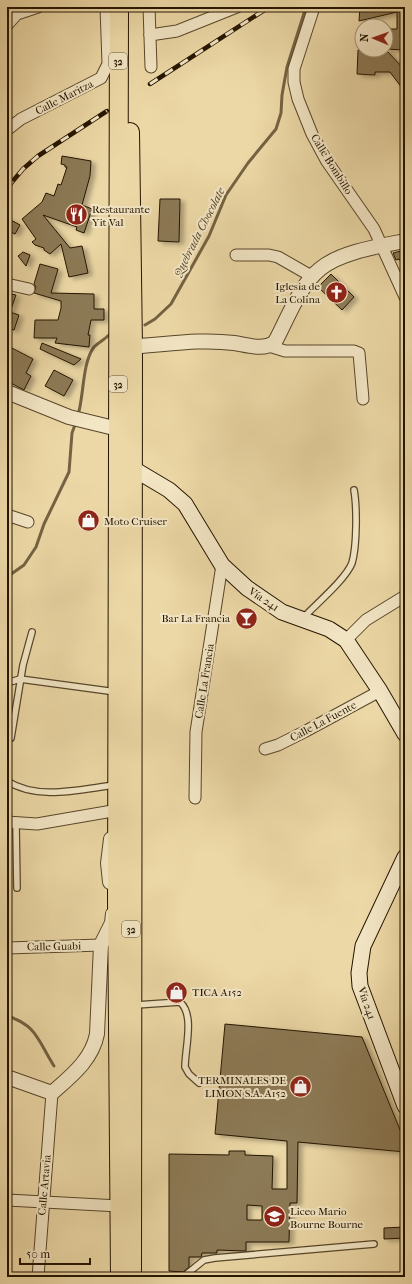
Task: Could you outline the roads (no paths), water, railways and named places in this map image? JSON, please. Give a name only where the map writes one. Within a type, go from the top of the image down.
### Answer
[{"type":"highway","name":"32","points":[[119,7],[125,347],[132,1277]]},
{"type":"highway","name":"32","points":[[120,1277],[117,692],[126,469],[118,429],[125,347],[129,7]]},
{"type":"main road","name":"Vía 241","points":[[126,469],[170,490],[185,504],[222,565],[246,588],[282,612],[329,629],[346,640],[380,691],[405,734]]},
{"type":"main road","name":"Vía 241","points":[[405,857],[363,946],[359,973],[360,986],[405,1106]]},
{"type":"street","points":[[7,25],[17,14],[38,7]]},
{"type":"street","name":"Calle Maritza","points":[[7,130],[21,119],[102,78],[108,64],[106,7]]},
{"type":"street","points":[[149,7],[150,67]]},
{"type":"street","points":[[150,35],[177,31],[237,7]]},
{"type":"street","name":"Calle Bombillo","points":[[314,7],[294,69],[294,82],[298,99],[312,134],[326,160],[374,229],[405,297]]},
{"type":"street","points":[[269,346],[275,342],[296,302],[321,268],[342,257],[405,241]]},
{"type":"street","points":[[236,255],[269,254],[278,257],[313,277]]},
{"type":"street","points":[[7,284],[29,290]]},
{"type":"street","points":[[125,347],[218,341],[255,346],[269,346],[285,350],[354,351],[359,353],[363,399]]},
{"type":"street","points":[[7,392],[69,417],[118,429]]},
{"type":"street","points":[[7,515],[28,522]]},
{"type":"street","name":"Calle La Francia","points":[[196,798],[196,732],[222,565]]},
{"type":"street","points":[[346,640],[366,620],[405,596]]},
{"type":"street","name":"Calle La Fuente","points":[[265,749],[278,745],[304,732],[380,691]]},
{"type":"street","points":[[7,1077],[52,1093],[83,1063],[95,1045],[102,945],[112,923],[113,910],[108,850],[118,817],[37,824],[12,822]]},
{"type":"street","name":"Calle Guabi","points":[[7,948],[102,945]]},
{"type":"street","name":"Calle Artavia","points":[[38,1277],[52,1093]]},
{"type":"street","points":[[7,1200],[119,1206]]},
{"type":"lane","points":[[302,619],[344,576],[352,563],[357,507],[354,490]]},
{"type":"lane","points":[[11,738],[20,679],[32,632]]},
{"type":"lane","points":[[7,683],[20,679],[117,692]]},
{"type":"lane","points":[[7,781],[16,787],[31,791],[51,792],[118,784]]},
{"type":"lane","points":[[12,822],[17,888]]},
{"type":"lane","points":[[131,1006],[180,1002],[184,1005],[189,1015],[185,1067],[189,1074],[199,1083]]},
{"type":"lane","points":[[183,1277],[204,1260],[215,1258],[374,1244]]},
{"type":"waterway","name":"Quebrada Chocolate","points":[[145,325],[155,319],[171,304],[209,236],[226,195],[248,163],[276,129],[281,113],[282,95],[287,67],[306,7]]},
{"type":"waterway","name":"Quebrada Chocolate","points":[[78,415],[85,371],[90,354],[94,347],[109,335]]},
{"type":"waterway","name":"Quebrada Chocolate","points":[[7,577],[24,565],[36,547],[44,524],[69,472],[72,433],[76,422]]},
{"type":"waterway","points":[[7,1016],[25,1024],[31,1029],[54,1066]]},
{"type":"railway","points":[[150,84],[269,7]]},
{"type":"railway","points":[[7,188],[23,169],[38,156],[107,111]]},
{"type":"place","name":"Restaurante Yit Val","points":[[77,215]]},
{"type":"place","name":"Iglesia de La Colina","points":[[336,292]]},
{"type":"place","name":"Moto Cruiser","points":[[88,521]]},
{"type":"place","name":"Bar La Francia","points":[[246,618]]},
{"type":"place","name":"TICA A152","points":[[176,992]]},
{"type":"place","name":"TERMINALES DE LIMON S.A. A152","points":[[301,1086]]},
{"type":"place","name":"Liceo Mario Bourne Bourne","points":[[274,1217]]}]
